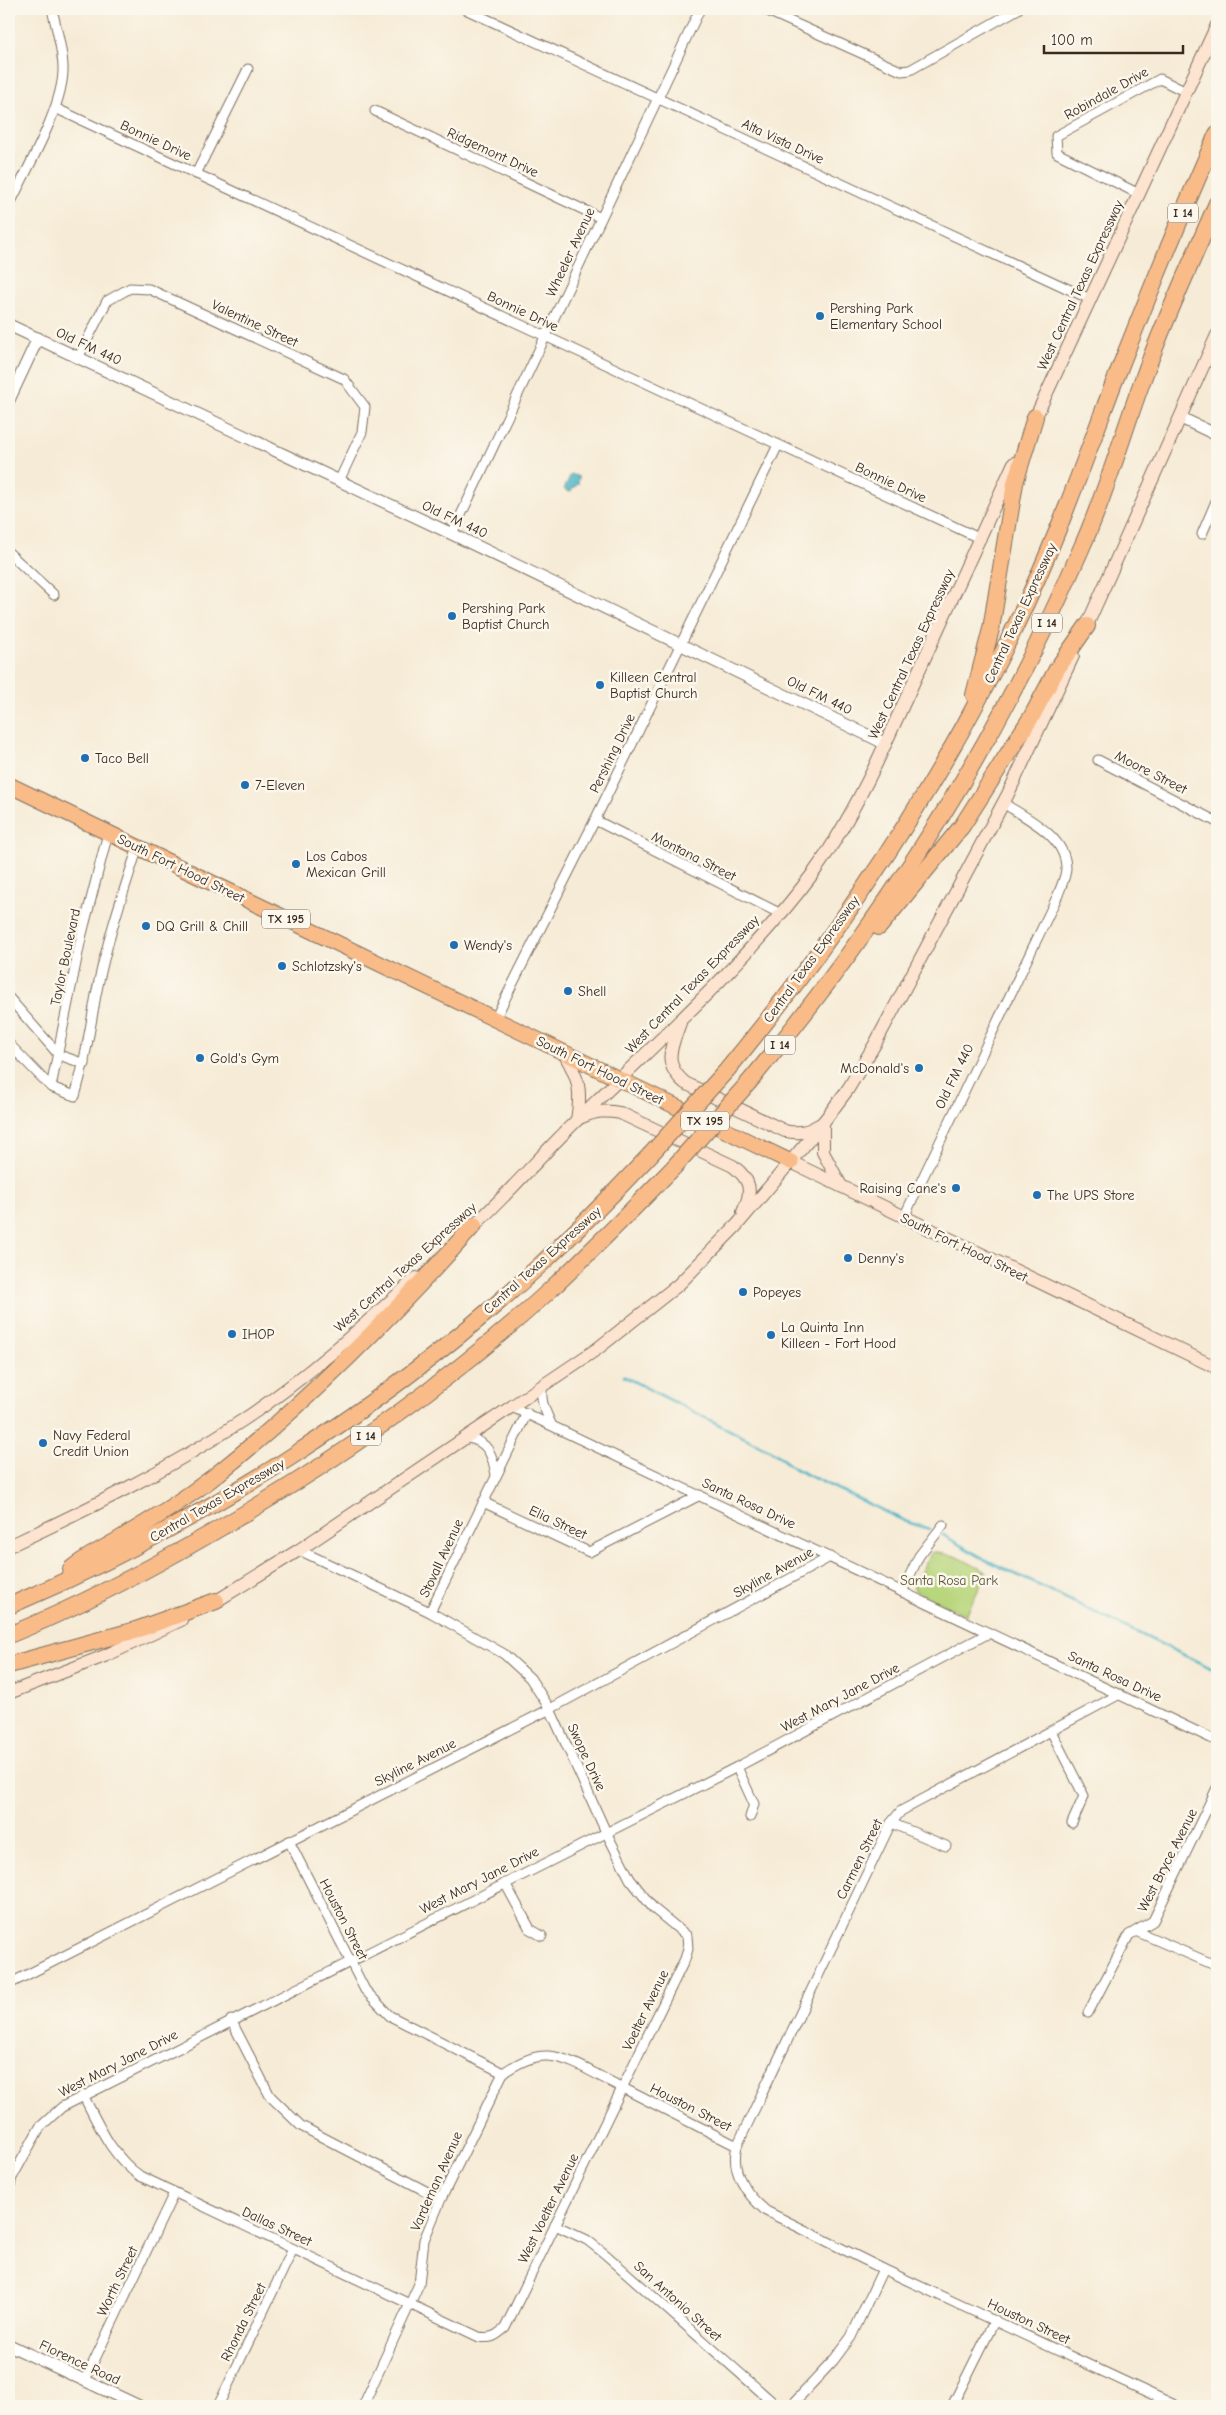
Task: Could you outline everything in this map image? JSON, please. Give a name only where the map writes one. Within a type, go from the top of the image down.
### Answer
[{"type":"highway","name":"Central Texas Expressway","points":[[9,1606],[140,1545],[242,1488],[370,1403],[432,1356],[537,1268],[650,1155],[726,1070],[820,952],[893,843],[966,722],[1001,656],[1056,537],[1150,293],[1217,134]]},
{"type":"highway","name":"Central Texas Expressway","points":[[9,1635],[89,1599],[169,1558],[267,1501],[359,1441],[433,1388],[547,1293],[674,1167],[750,1081],[810,1009],[862,937],[941,816],[985,744],[1034,650],[1105,494],[1143,378],[1217,204]]},
{"type":"highway","points":[[966,722],[991,629],[1016,483],[1036,416]]},
{"type":"highway","points":[[810,1009],[962,826],[1032,716],[1057,669],[1087,626]]},
{"type":"highway","name":"South Fort Hood Street","points":[[9,785],[791,1162]]},
{"type":"highway","points":[[49,1589],[76,1566],[137,1529],[209,1480],[266,1433],[358,1349],[411,1295],[474,1225]]},
{"type":"highway","points":[[9,1665],[136,1630],[216,1601]]},
{"type":"main road","name":"West Central Texas Expressway","points":[[9,1546],[186,1456],[243,1420],[336,1350],[474,1225],[577,1120],[736,964],[781,914],[815,870],[834,841],[857,802],[886,744],[1217,24]]},
{"type":"main road","points":[[9,1693],[108,1655],[171,1626],[299,1550],[468,1438],[597,1348],[678,1285],[737,1225],[823,1122],[848,1089],[875,1044],[1003,803],[1087,626],[1182,418],[1217,335]]},
{"type":"main road","points":[[680,1020],[671,1048],[670,1062],[675,1075],[685,1083],[785,1132],[797,1134],[808,1131],[823,1122]]},
{"type":"main road","points":[[564,1053],[578,1077],[581,1096],[577,1120]]},
{"type":"main road","points":[[577,1120],[594,1112],[608,1110],[620,1113],[733,1166],[744,1175],[749,1186],[749,1200],[737,1225]]},
{"type":"main road","points":[[823,1122],[823,1152],[841,1186]]},
{"type":"main road","name":"South Fort Hood Street","points":[[791,1162],[1217,1368]]},
{"type":"street","points":[[9,206],[55,108],[63,66],[52,9]]},
{"type":"street","name":"Alta Vista Drive","points":[[465,9],[1090,299]]},
{"type":"street","name":"Wheeler Avenue","points":[[452,534],[700,9]]},
{"type":"street","points":[[763,9],[901,71],[910,70],[1018,9]]},
{"type":"street","points":[[196,174],[248,69]]},
{"type":"street","name":"Robindale Drive","points":[[1139,194],[1057,153],[1056,136],[1160,79],[1186,92]]},
{"type":"street","name":"Bonnie Drive","points":[[55,108],[981,538]]},
{"type":"street","name":"Ridgemont Drive","points":[[375,111],[600,218]]},
{"type":"street","name":"Valentine Street","points":[[78,358],[107,301],[130,288],[149,289],[344,379],[365,407],[362,432],[339,481]]},
{"type":"street","name":"Old FM 440","points":[[9,324],[452,534],[886,744]]},
{"type":"street","points":[[9,400],[38,338]]},
{"type":"street","points":[[1182,418],[1217,435]]},
{"type":"street","name":"Pershing Drive","points":[[495,1019],[595,820],[778,445]]},
{"type":"street","points":[[1202,534],[1217,499]]},
{"type":"street","points":[[9,553],[54,595]]},
{"type":"street","name":"Moore Street","points":[[1098,760],[1217,822]]},
{"type":"street","name":"Old FM 440","points":[[904,1217],[1058,895],[1064,878],[1066,867],[1054,840],[1039,826],[1003,803]]},
{"type":"street","name":"Montana Street","points":[[595,820],[781,914]]},
{"type":"street","name":"Taylor Boulevard","points":[[51,1087],[59,1055],[81,938],[108,833]]},
{"type":"street","points":[[9,1044],[51,1087],[75,1096],[85,1064],[96,995],[113,922],[138,847]]},
{"type":"street","points":[[9,998],[59,1055],[85,1064]]},
{"type":"street","points":[[543,1386],[541,1393],[542,1404],[551,1424]]},
{"type":"street","name":"Santa Rosa Drive","points":[[512,1407],[1217,1741]]},
{"type":"street","name":"Stovall Avenue","points":[[299,1550],[430,1612],[527,1413]]},
{"type":"street","points":[[468,1438],[479,1440],[486,1445],[494,1459],[496,1475]]},
{"type":"street","name":"Elia Street","points":[[483,1502],[589,1552],[700,1495]]},
{"type":"street","points":[[902,1592],[919,1556],[943,1525]]},
{"type":"street","name":"Skyline Avenue","points":[[9,1984],[550,1709],[830,1557]]},
{"type":"street","name":"Swope Drive","points":[[430,1612],[504,1654],[530,1678],[550,1709],[630,1880],[653,1908],[687,1936],[688,1944]]},
{"type":"street","name":"West Mary Jane Drive","points":[[9,2198],[9,2181],[40,2128],[62,2107],[231,2020],[737,1767],[989,1633]]},
{"type":"street","name":"Carmen Street","points":[[737,2146],[891,1823],[901,1811],[1120,1694]]},
{"type":"street","points":[[1051,1731],[1084,1796],[1072,1823]]},
{"type":"street","points":[[737,1767],[754,1804],[750,1817]]},
{"type":"street","name":"West Bryce Avenue","points":[[1088,2013],[1129,1935],[1138,1932],[1153,1921],[1217,1788]]},
{"type":"street","points":[[891,1823],[946,1846]]},
{"type":"street","name":"Houston Street","points":[[289,1841],[365,1990],[390,2016],[502,2073],[532,2058],[546,2056],[565,2059],[737,2146],[734,2155],[740,2180],[753,2201],[766,2211],[883,2269],[1177,2406]]},
{"type":"street","points":[[505,1883],[530,1929],[542,1936]]},
{"type":"street","points":[[1138,1932],[1217,1966]]},
{"type":"street","name":"Voelter Avenue","points":[[623,2088],[685,1959],[688,1944]]},
{"type":"street","points":[[231,2020],[270,2096],[301,2126],[441,2199]]},
{"type":"street","name":"Vardeman Avenue","points":[[363,2406],[419,2284],[424,2240],[441,2199],[502,2073]]},
{"type":"street","name":"West Voelter Avenue","points":[[494,2337],[505,2328],[623,2088]]},
{"type":"street","name":"Dallas Street","points":[[83,2095],[112,2150],[127,2167],[174,2193],[479,2338],[494,2337]]},
{"type":"street","name":"Worth Street","points":[[85,2380],[174,2193]]},
{"type":"street","name":"San Antonio Street","points":[[555,2225],[588,2240],[777,2406]]},
{"type":"street","name":"Rhonda Street","points":[[218,2406],[293,2249]]},
{"type":"street","points":[[791,2406],[833,2361],[851,2337],[883,2269]]},
{"type":"street","points":[[952,2406],[995,2320]]},
{"type":"street","name":"Florence Road","points":[[9,2344],[139,2406]]},
{"type":"green space","name":"Santa Rosa Park","points":[[932,1552],[956,1556],[987,1572],[966,1615],[915,1591],[913,1585]]},
{"type":"water","points":[[571,474],[579,477],[578,484],[570,492],[564,489]]},
{"type":"waterway","points":[[623,1376],[773,1452],[795,1469],[907,1522],[930,1529]]},
{"type":"waterway","points":[[943,1535],[986,1560],[1217,1671]]},
{"type":"place","name":"Pershing Park Elementary School","points":[[820,316]]},
{"type":"place","name":"Pershing Park Baptist Church","points":[[452,616]]},
{"type":"place","name":"Killeen Central Baptist Church","points":[[600,685]]},
{"type":"place","name":"Taco Bell","points":[[85,758]]},
{"type":"place","name":"7-Eleven","points":[[245,785]]},
{"type":"place","name":"Los Cabos Mexican Grill","points":[[296,864]]},
{"type":"place","name":"DQ Grill & Chill","points":[[146,926]]},
{"type":"place","name":"Wendy's","points":[[454,945]]},
{"type":"place","name":"Schlotzsky's","points":[[282,966]]},
{"type":"place","name":"Shell","points":[[568,991]]},
{"type":"place","name":"Gold's Gym","points":[[200,1058]]},
{"type":"place","name":"McDonald's","points":[[919,1068]]},
{"type":"place","name":"Raising Cane's","points":[[956,1188]]},
{"type":"place","name":"The UPS Store","points":[[1037,1195]]},
{"type":"place","name":"Denny's","points":[[848,1258]]},
{"type":"place","name":"Popeyes","points":[[743,1292]]},
{"type":"place","name":"IHOP","points":[[232,1334]]},
{"type":"place","name":"La Quinta Inn Killeen - Fort Hood","points":[[771,1335]]},
{"type":"place","name":"Navy Federal Credit Union","points":[[43,1443]]}]
